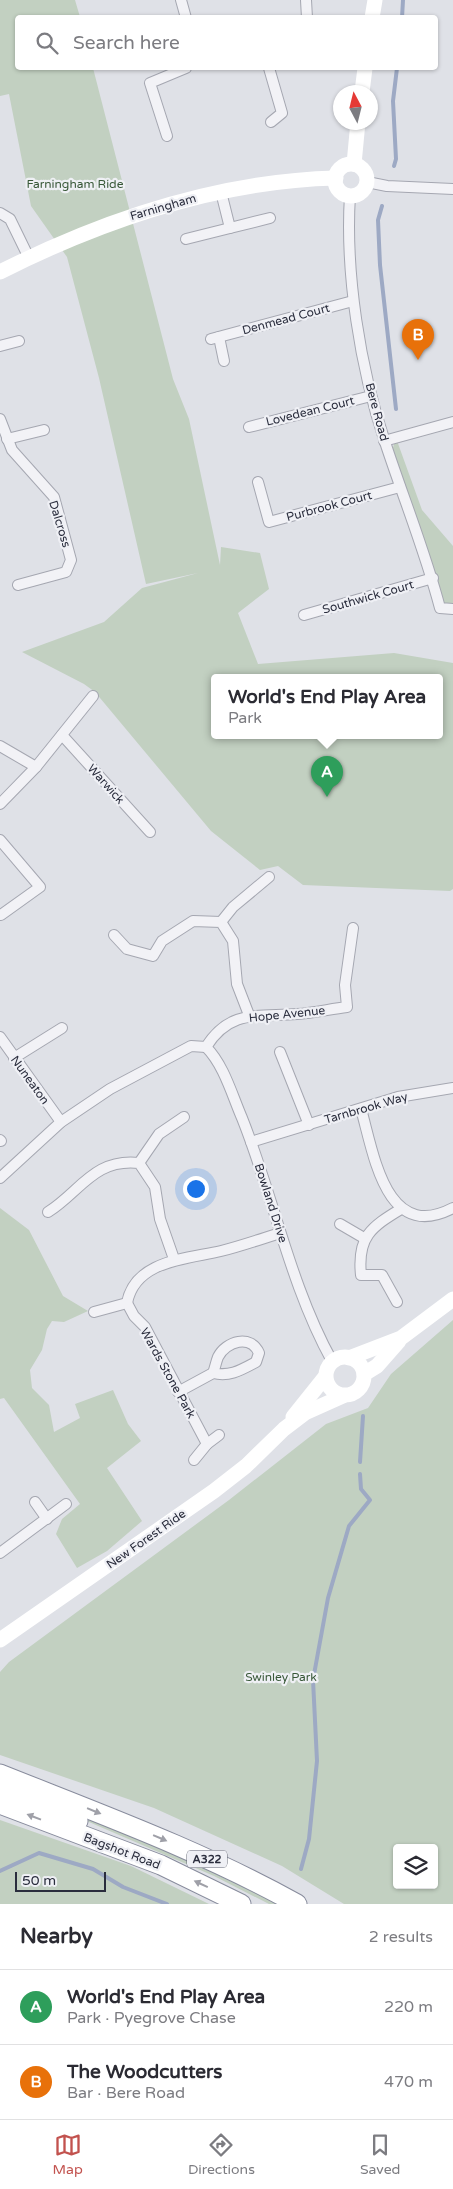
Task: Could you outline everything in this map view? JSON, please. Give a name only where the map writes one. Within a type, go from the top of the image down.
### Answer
[{"type":"highway","name":"A322","points":[[0,1774],[115,1820],[225,1868],[297,1904]]},
{"type":"highway","points":[[0,1788],[131,1846],[161,1865]]},
{"type":"highway","name":"Bagshot Road","points":[[0,1804],[161,1865],[240,1904]]},
{"type":"main road","points":[[372,15],[375,0]]},
{"type":"main road","points":[[363,85],[365,70]]},
{"type":"main road","points":[[354,164],[357,130]]},
{"type":"main road","points":[[348,164],[354,164],[366,172],[367,182],[363,191],[350,196],[341,192],[336,178],[340,169],[348,164]]},
{"type":"main road","name":"Farningham","points":[[0,272],[124,218],[175,202],[274,183],[336,178]]},
{"type":"main road","points":[[364,1374],[377,1366],[401,1338],[453,1299]]},
{"type":"main road","points":[[349,1358],[401,1338]]},
{"type":"main road","points":[[342,1357],[349,1358],[360,1364],[364,1374],[363,1383],[359,1389],[350,1395],[342,1396],[329,1388],[325,1378],[328,1366],[332,1361],[342,1357]]},
{"type":"main road","name":"New Forest Ride","points":[[284,1429],[325,1378]]},
{"type":"main road","name":"New Forest Ride","points":[[0,1640],[214,1492],[246,1466],[284,1429],[305,1413],[342,1396]]},
{"type":"street","points":[[181,0],[185,15]]},
{"type":"street","points":[[306,0],[307,15]]},
{"type":"street","points":[[167,136],[150,84],[182,70]]},
{"type":"street","points":[[269,70],[282,113],[271,122]]},
{"type":"street","points":[[367,182],[386,186],[453,189]]},
{"type":"street","points":[[221,192],[230,228]]},
{"type":"street","name":"Bere Road","points":[[350,196],[349,216],[354,301],[371,396],[384,441],[432,578],[440,608],[453,609]]},
{"type":"street","points":[[0,213],[10,219],[29,258]]},
{"type":"street","points":[[186,239],[270,218]]},
{"type":"street","name":"Denmead Court","points":[[224,361],[215,338],[354,301]]},
{"type":"street","points":[[0,346],[20,341]]},
{"type":"street","name":"Lovedean Court","points":[[249,427],[371,396]]},
{"type":"street","name":"Dalcross","points":[[0,419],[12,450],[54,498],[72,560],[66,572],[18,585]]},
{"type":"street","points":[[384,441],[453,422]]},
{"type":"street","points":[[7,439],[44,430]]},
{"type":"street","name":"Purbrook Court","points":[[258,482],[269,522],[400,487]]},
{"type":"street","name":"Southwick Court","points":[[304,615],[432,578]]},
{"type":"street","points":[[0,804],[36,767],[93,696]]},
{"type":"street","name":"Warwick","points":[[62,735],[150,832]]},
{"type":"street","points":[[0,746],[36,767]]},
{"type":"street","points":[[0,840],[40,887],[1,915]]},
{"type":"street","points":[[221,922],[233,907],[269,877]]},
{"type":"street","points":[[114,934],[127,948],[153,956],[162,941],[193,921],[221,922]]},
{"type":"street","points":[[221,922],[233,941],[237,984],[249,1015]]},
{"type":"street","name":"Hope Avenue","points":[[206,1047],[215,1033],[249,1015],[298,1014],[347,1007],[345,985],[353,928]]},
{"type":"street","points":[[14,1058],[62,1028]]},
{"type":"street","name":"Nuneaton","points":[[0,1037],[61,1122]]},
{"type":"street","points":[[0,1178],[61,1122],[110,1089],[191,1046],[206,1047]]},
{"type":"street","name":"Bowland Drive","points":[[206,1047],[214,1056],[251,1142],[304,1300],[332,1361]]},
{"type":"street","name":"Tarnbrook Way","points":[[280,1052],[309,1125]]},
{"type":"street","name":"Tarnbrook Way","points":[[251,1142],[398,1097],[453,1088]]},
{"type":"street","points":[[361,1109],[379,1172],[391,1196],[401,1209],[418,1216],[437,1216],[453,1208]]},
{"type":"street","points":[[139,1163],[159,1134],[184,1117]]},
{"type":"street","points":[[48,1212],[62,1203],[79,1184],[101,1169],[126,1162],[139,1163]]},
{"type":"street","points":[[139,1163],[155,1187],[160,1219],[174,1259]]},
{"type":"street","points":[[397,1302],[382,1275],[361,1275],[359,1256],[364,1238],[377,1223],[401,1209]]},
{"type":"street","points":[[340,1224],[364,1238]]},
{"type":"street","points":[[94,1312],[127,1303],[130,1291],[137,1282],[152,1270],[174,1259],[222,1251],[280,1233]]},
{"type":"street","name":"Wards Stone Park","points":[[127,1303],[134,1316],[145,1327],[207,1444]]},
{"type":"street","points":[[178,1392],[213,1373]]},
{"type":"street","points":[[194,1460],[207,1444],[219,1435]]},
{"type":"street","points":[[35,1502],[47,1519]]},
{"type":"street","points":[[0,1553],[66,1504]]},
{"type":"green space","name":"Farningham Ride","points":[[0,0],[75,0],[79,15],[15,15],[15,70],[94,70],[173,379],[189,419],[220,565],[221,547],[260,553],[269,589],[238,613],[258,664],[394,653],[453,663],[453,889],[450,891],[303,885],[278,866],[260,870],[211,831],[95,692],[84,684],[22,652],[104,622],[142,588],[198,573],[146,584],[99,378],[67,257],[31,206],[9,94],[0,96]]},
{"type":"green space","points":[[396,438],[422,510],[453,546],[453,608],[446,608],[433,578],[390,457]]},
{"type":"green space","points":[[0,1208],[29,1230],[63,1296],[88,1311],[64,1322],[52,1321],[47,1329],[42,1350],[30,1370],[32,1388],[49,1405],[54,1432],[80,1418],[75,1404],[113,1390],[128,1424],[141,1441],[107,1468],[142,1521],[107,1551],[77,1568],[56,1534],[62,1519],[80,1504],[4,1398],[0,1399]]},
{"type":"green space","name":"Swinley Park","points":[[453,1320],[453,1904],[344,1904],[282,1866],[154,1808],[0,1755],[0,1672],[9,1662],[229,1500],[326,1424],[368,1408],[391,1374]]},
{"type":"green space","points":[[76,1812],[139,1837],[278,1904],[269,1904],[214,1876],[75,1816]]},
{"type":"green space","points":[[0,1820],[131,1866],[209,1904],[0,1904]]},
{"type":"waterway","points":[[402,15],[403,0]]},
{"type":"waterway","points":[[394,166],[396,159],[393,101],[397,70]]},
{"type":"waterway","points":[[382,206],[378,220],[380,265],[396,409]]},
{"type":"waterway","points":[[360,1462],[363,1416]]},
{"type":"waterway","points":[[301,1869],[309,1839],[317,1761],[313,1680],[328,1598],[349,1526],[370,1500],[361,1489],[360,1474]]},
{"type":"waterway","points":[[0,1871],[39,1853],[93,1869],[123,1887],[167,1904]]},
{"type":"place","name":"The Woodcutters","points":[[418,360]]},
{"type":"place","name":"World's End Play Area","points":[[327,797]]}]
